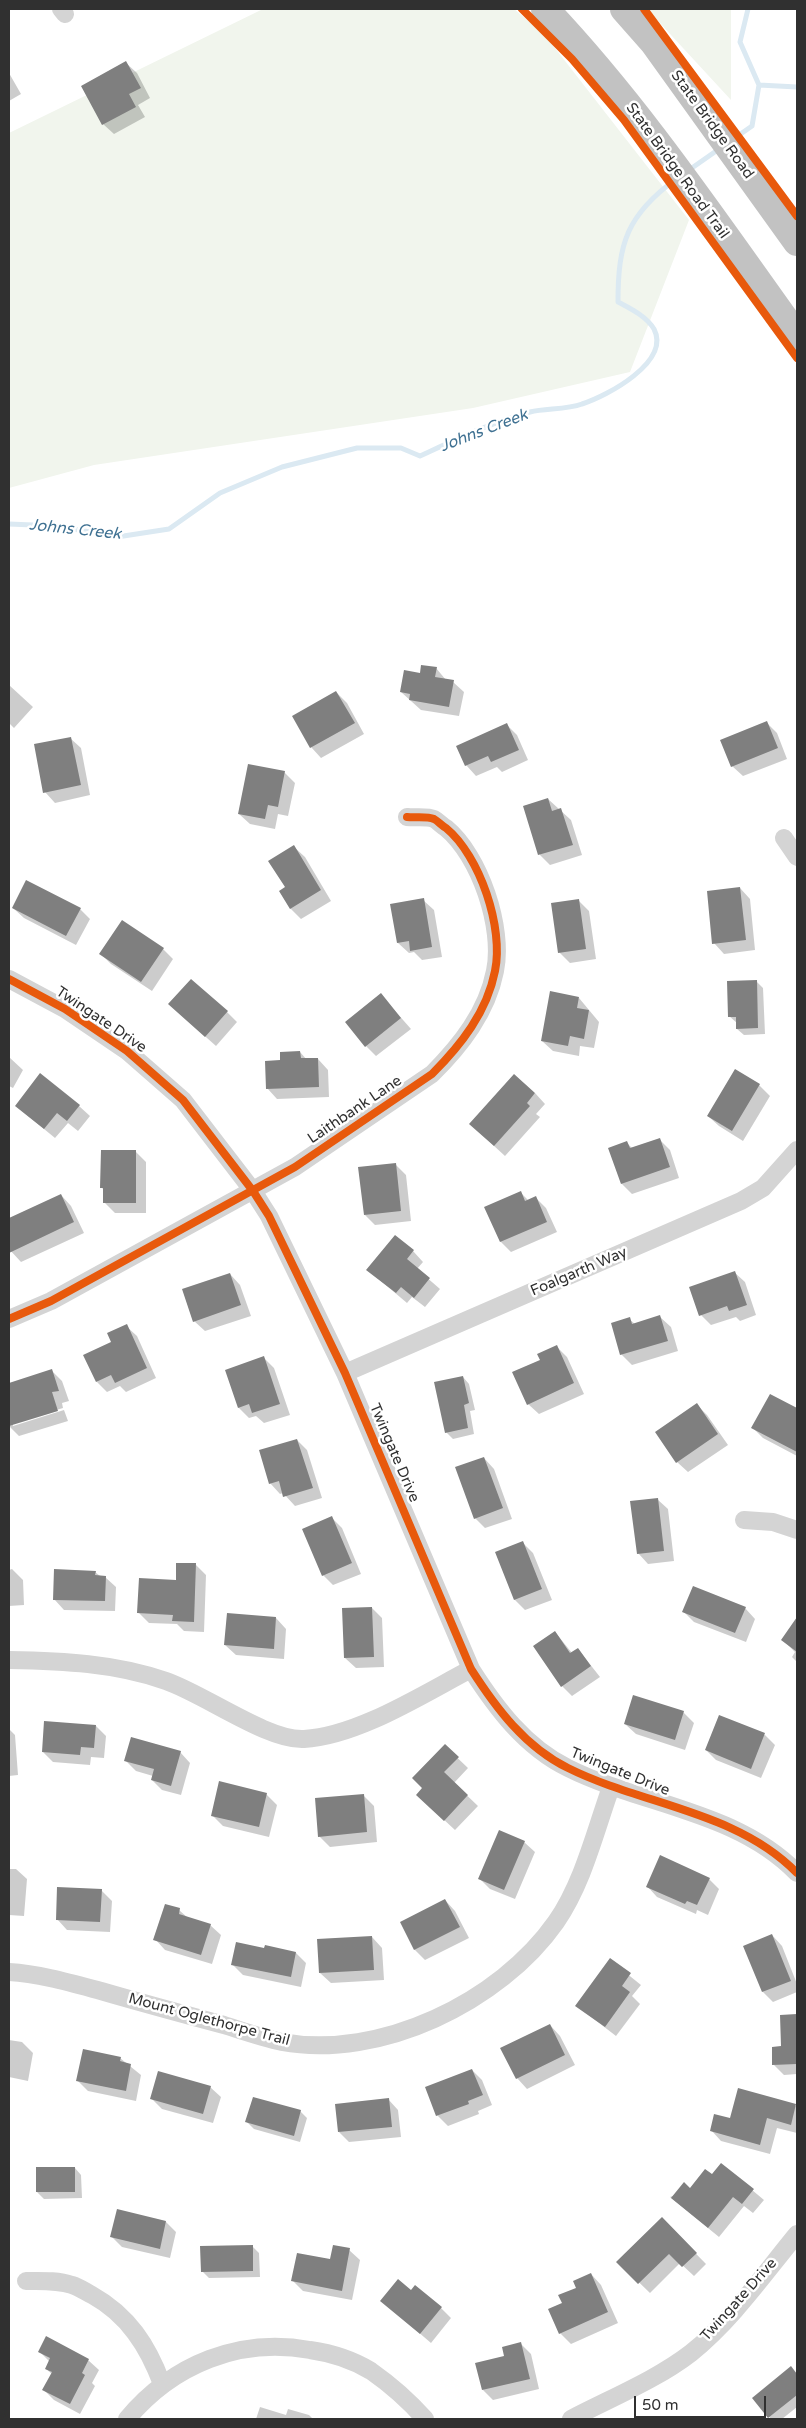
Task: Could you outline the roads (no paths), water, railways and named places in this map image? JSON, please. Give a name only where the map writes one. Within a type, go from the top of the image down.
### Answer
[{"type":"highway","points":[[544,9],[579,45],[634,114],[797,336]]},
{"type":"highway","name":"State Bridge Road","points":[[624,9],[654,44],[678,80],[797,242]]},
{"type":"street","name":"Laithbank Lane","points":[[9,1319],[51,1301],[295,1167],[432,1074],[451,1056],[470,1031],[484,1004],[495,971],[497,949],[494,922],[486,894],[474,864],[456,837],[434,819],[407,817]]},
{"type":"street","points":[[784,838],[797,857]]},
{"type":"street","name":"Twingate Drive","points":[[9,979],[65,1009],[134,1057],[183,1100],[253,1191],[269,1216],[345,1373],[471,1669],[497,1709],[529,1741],[566,1767],[612,1787],[715,1822],[746,1836],[788,1864],[797,1873]]},
{"type":"street","name":"Foalgarth Way","points":[[345,1373],[741,1201],[763,1188],[797,1150]]},
{"type":"street","points":[[744,1520],[773,1522],[797,1530]]},
{"type":"street","points":[[9,1660],[105,1665],[166,1681],[198,1695],[270,1732],[286,1738],[303,1739],[325,1737],[363,1724],[471,1669]]},
{"type":"street","name":"Mount Oglethorpe Trail","points":[[9,1972],[70,1983],[283,2042],[329,2046],[378,2039],[414,2027],[475,1997],[506,1976],[533,1951],[556,1922],[575,1889],[612,1787]]},
{"type":"street","name":"Twingate Drive","points":[[572,2419],[665,2370],[691,2352],[723,2322],[797,2234]]},
{"type":"street","points":[[26,2281],[50,2280],[73,2285],[106,2303],[126,2320],[141,2338],[153,2359],[162,2384]]},
{"type":"street","points":[[127,2419],[162,2384],[199,2362],[242,2348],[287,2345],[331,2354],[369,2370],[403,2395],[425,2419]]},
{"type":"waterway","name":"Johns Creek","points":[[732,140],[752,126],[759,85],[740,42],[748,9]]},
{"type":"waterway","points":[[759,85],[797,87]]},
{"type":"waterway","name":"Johns Creek","points":[[689,170],[719,149]]},
{"type":"waterway","name":"Johns Creek","points":[[9,524],[57,526],[117,537],[169,529],[220,493],[282,467],[357,448],[401,448],[420,456],[516,416],[536,411],[576,406],[606,394],[634,376],[653,354],[657,341],[651,324],[633,310],[618,302],[620,263],[623,247],[636,218],[659,192],[676,179]]}]
